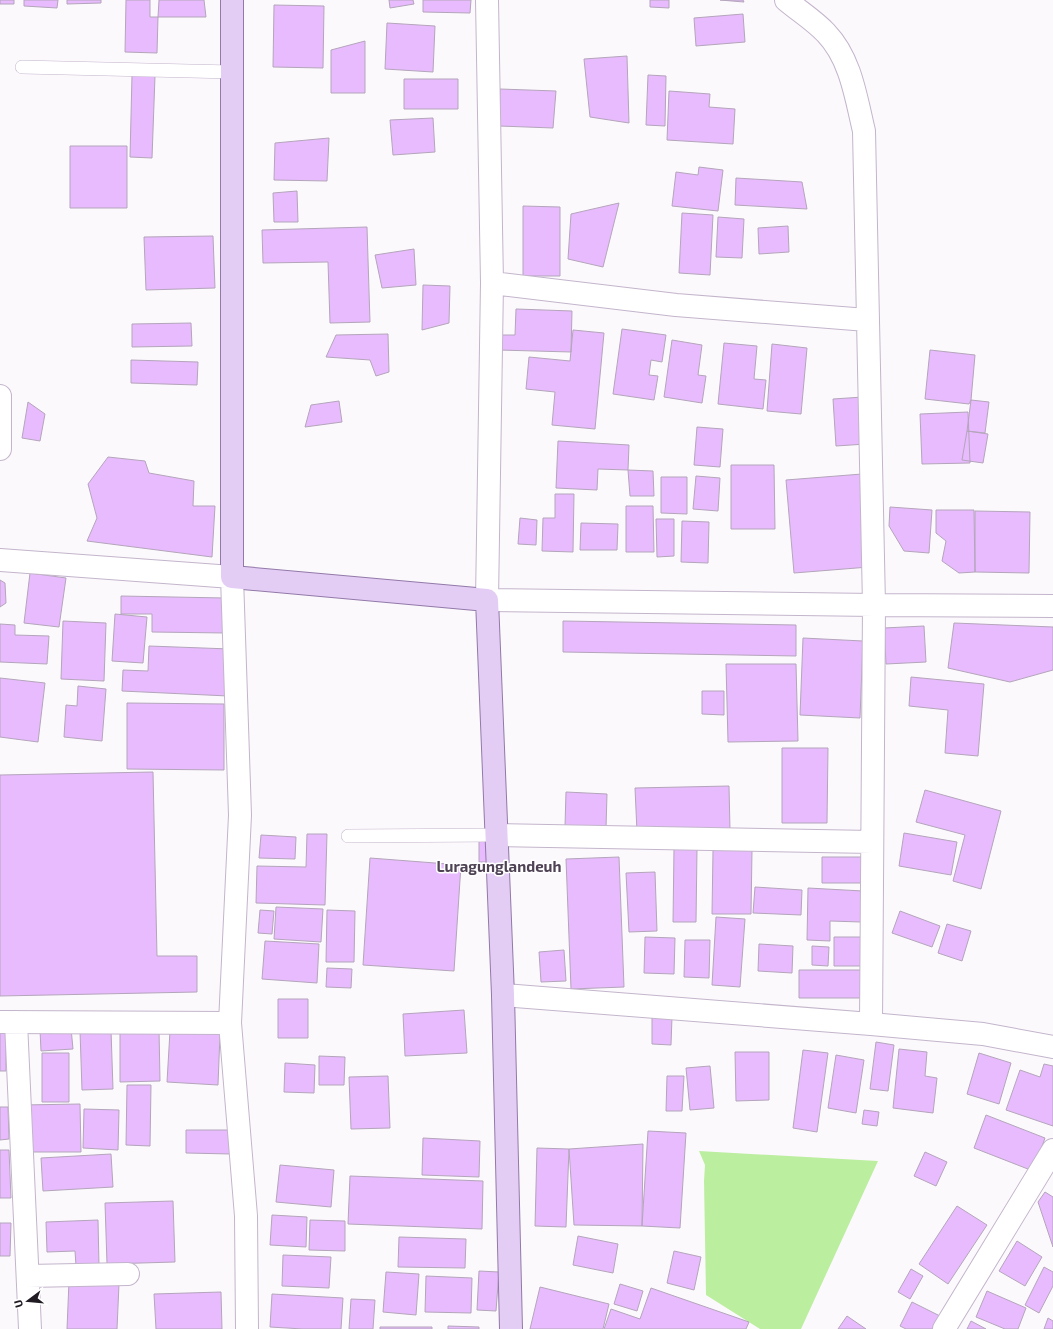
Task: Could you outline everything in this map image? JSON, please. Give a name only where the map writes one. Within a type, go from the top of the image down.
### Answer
[{"type":"main road","points":[[232,0],[232,577],[487,600],[503,995],[511,1329]]},
{"type":"street","points":[[487,0],[492,283],[487,600],[1053,606]]},
{"type":"street","points":[[786,0],[826,33],[843,54],[854,87],[864,131],[874,605],[871,1024]]},
{"type":"street","points":[[492,283],[676,305],[867,320]]},
{"type":"street","points":[[0,396],[0,449]]},
{"type":"street","points":[[0,560],[232,577],[240,815],[230,1023],[246,1216],[247,1329]]},
{"type":"street","points":[[497,835],[872,842]]},
{"type":"street","points":[[503,995],[984,1034],[1053,1047]]},
{"type":"street","points":[[30,1329],[28,1276],[8,1022],[230,1023]]},
{"type":"street","points":[[944,1329],[1053,1150]]},
{"type":"street","points":[[28,1276],[128,1274]]},
{"type":"lane","points":[[22,67],[232,72]]},
{"type":"lane","points":[[348,836],[497,835]]},
{"type":"green space","points":[[699,1151],[878,1161],[801,1329],[760,1329],[706,1295],[705,1165]]},
{"type":"building","points":[[0,0],[14,0],[14,4],[0,4]]},
{"type":"building","points":[[24,0],[58,0],[57,8],[24,6]]},
{"type":"building","points":[[67,0],[101,0],[101,3],[67,4]]},
{"type":"building","points":[[126,0],[150,0],[150,17],[158,17],[157,53],[125,52]]},
{"type":"building","points":[[159,0],[204,0],[206,17],[158,17]]},
{"type":"building","points":[[389,0],[413,0],[414,4],[390,8]]},
{"type":"building","points":[[423,0],[471,0],[470,13],[423,12]]},
{"type":"building","points":[[650,0],[669,0],[669,8],[650,7]]},
{"type":"building","points":[[720,0],[743,0],[744,2]]},
{"type":"building","points":[[274,5],[324,6],[323,68],[273,67]]},
{"type":"building","points":[[743,14],[745,42],[696,46],[694,18]]},
{"type":"building","points":[[387,23],[435,26],[433,72],[385,69]]},
{"type":"building","points":[[365,41],[365,93],[331,93],[331,50]]},
{"type":"building","points":[[627,56],[629,123],[590,117],[584,59]]},
{"type":"building","points":[[132,75],[155,76],[152,158],[130,157]]},
{"type":"building","points":[[648,75],[666,76],[665,126],[646,125]]},
{"type":"building","points":[[404,79],[458,79],[458,109],[404,109]]},
{"type":"building","points":[[500,89],[556,91],[553,128],[499,126]]},
{"type":"building","points":[[669,91],[710,94],[709,107],[735,109],[733,144],[667,140]]},
{"type":"building","points":[[433,118],[435,152],[393,155],[390,120]]},
{"type":"building","points":[[329,138],[327,181],[274,180],[275,143]]},
{"type":"building","points":[[70,146],[127,146],[127,208],[70,208]]},
{"type":"building","points":[[699,167],[723,170],[718,211],[672,206],[676,172],[698,175]]},
{"type":"building","points":[[736,178],[802,182],[807,209],[735,205]]},
{"type":"building","points":[[297,191],[298,222],[274,222],[273,193]]},
{"type":"building","points":[[619,203],[603,267],[568,259],[571,214]]},
{"type":"building","points":[[523,206],[560,207],[560,276],[523,276]]},
{"type":"building","points":[[682,213],[713,215],[710,275],[679,273]]},
{"type":"building","points":[[718,217],[744,219],[742,258],[716,257]]},
{"type":"building","points":[[788,226],[789,252],[759,254],[758,228]]},
{"type":"building","points":[[367,227],[370,322],[330,323],[328,262],[263,263],[262,230]]},
{"type":"building","points":[[213,236],[215,288],[146,290],[144,237]]},
{"type":"building","points":[[414,249],[416,285],[382,288],[375,255]]},
{"type":"building","points":[[423,285],[450,286],[449,323],[422,330]]},
{"type":"building","points":[[516,309],[572,311],[571,352],[498,350],[498,335],[515,335]]},
{"type":"building","points":[[191,323],[192,346],[132,347],[132,324]]},
{"type":"building","points":[[622,329],[666,335],[662,362],[651,360],[649,375],[658,376],[654,400],[613,394]]},
{"type":"building","points":[[573,330],[604,333],[595,429],[552,425],[555,392],[526,389],[529,357],[570,361]]},
{"type":"building","points":[[388,334],[389,372],[376,376],[370,360],[326,357],[336,335]]},
{"type":"building","points":[[672,340],[702,345],[698,375],[706,376],[702,403],[664,397]]},
{"type":"building","points":[[724,343],[757,346],[754,379],[766,380],[763,409],[718,404]]},
{"type":"building","points":[[772,344],[807,348],[801,414],[767,411]]},
{"type":"building","points":[[930,350],[975,355],[971,400],[969,404],[925,399]]},
{"type":"building","points":[[131,360],[198,362],[197,385],[131,383]]},
{"type":"building","points":[[863,397],[866,444],[836,446],[833,399]]},
{"type":"building","points":[[971,400],[989,402],[985,433],[967,431]]},
{"type":"building","points":[[339,401],[342,422],[305,427],[311,405]]},
{"type":"building","points":[[28,402],[45,414],[40,441],[22,438]]},
{"type":"building","points":[[968,412],[970,463],[922,464],[920,414]]},
{"type":"building","points":[[697,427],[723,429],[720,467],[694,465]]},
{"type":"building","points":[[967,431],[988,434],[983,463],[962,460]]},
{"type":"building","points":[[558,441],[629,445],[628,470],[598,469],[597,490],[556,488]]},
{"type":"building","points":[[108,457],[145,461],[149,473],[194,481],[193,506],[215,506],[212,557],[87,541],[97,518],[88,484]]},
{"type":"building","points":[[731,465],[774,465],[775,529],[731,529]]},
{"type":"building","points":[[628,470],[653,471],[654,496],[630,496]]},
{"type":"building","points":[[862,474],[869,567],[794,573],[786,480]]},
{"type":"building","points":[[696,476],[720,478],[718,511],[693,509]]},
{"type":"building","points":[[661,477],[687,477],[687,514],[661,513]]},
{"type":"building","points":[[555,494],[574,494],[573,552],[542,551],[543,518],[555,518]]},
{"type":"building","points":[[626,506],[653,506],[654,552],[626,552]]},
{"type":"building","points":[[890,507],[932,510],[929,553],[904,551],[889,526]]},
{"type":"building","points":[[936,510],[974,510],[975,572],[959,573],[942,561],[946,541],[936,533]]},
{"type":"building","points":[[975,511],[1030,512],[1029,573],[975,572]]},
{"type":"building","points":[[520,518],[537,520],[536,545],[518,544]]},
{"type":"building","points":[[656,519],[674,519],[674,556],[657,557]]},
{"type":"building","points":[[682,521],[709,522],[708,563],[681,562]]},
{"type":"building","points":[[581,523],[618,524],[617,550],[580,550]]},
{"type":"building","points":[[30,573],[66,578],[59,627],[24,623]]},
{"type":"building","points":[[0,580],[5,583],[6,603],[0,607]]},
{"type":"building","points":[[121,596],[225,598],[225,633],[152,632],[152,614],[121,614]]},
{"type":"building","points":[[115,614],[147,617],[143,663],[112,661]]},
{"type":"building","points":[[63,621],[106,623],[104,681],[61,679]]},
{"type":"building","points":[[563,621],[796,625],[796,656],[563,652]]},
{"type":"building","points":[[954,623],[1053,627],[1053,670],[1010,682],[948,668]]},
{"type":"building","points":[[0,624],[15,625],[15,635],[49,636],[47,664],[0,662]]},
{"type":"building","points":[[924,626],[926,662],[886,664],[884,628]]},
{"type":"building","points":[[803,638],[863,641],[860,718],[800,715]]},
{"type":"building","points":[[149,646],[230,649],[228,696],[122,691],[123,670],[148,671]]},
{"type":"building","points":[[726,664],[796,664],[798,741],[728,742]]},
{"type":"building","points":[[911,677],[984,684],[978,756],[945,753],[948,710],[909,706]]},
{"type":"building","points":[[0,678],[45,683],[38,742],[0,737]]},
{"type":"building","points":[[78,686],[106,689],[102,741],[64,737],[66,705],[77,706]]},
{"type":"building","points":[[702,691],[724,691],[724,715],[702,714]]},
{"type":"building","points":[[127,703],[224,704],[224,770],[127,769]]},
{"type":"building","points":[[782,748],[828,748],[827,823],[782,823]]},
{"type":"building","points":[[153,772],[157,956],[197,956],[197,992],[0,996],[0,775]]},
{"type":"building","points":[[729,786],[730,830],[637,832],[635,788]]},
{"type":"building","points":[[925,790],[1001,811],[981,889],[953,881],[965,835],[916,822]]},
{"type":"building","points":[[566,792],[607,794],[606,828],[565,826]]},
{"type":"building","points":[[904,833],[957,842],[951,875],[899,866]]},
{"type":"building","points":[[307,834],[327,834],[325,905],[256,903],[257,866],[306,867]]},
{"type":"building","points":[[261,835],[296,837],[295,859],[259,858]]},
{"type":"building","points":[[492,839],[492,862],[479,862],[479,840]]},
{"type":"building","points":[[674,848],[697,849],[696,922],[673,922]]},
{"type":"building","points":[[713,850],[752,850],[751,914],[712,914]]},
{"type":"building","points":[[619,857],[624,987],[571,989],[566,859]]},
{"type":"building","points":[[822,857],[864,857],[864,883],[822,883]]},
{"type":"building","points":[[370,858],[461,865],[454,971],[363,965]]},
{"type":"building","points":[[655,872],[657,931],[629,932],[626,873]]},
{"type":"building","points":[[755,887],[802,890],[801,915],[753,913]]},
{"type":"building","points":[[808,888],[863,891],[861,922],[830,921],[830,941],[807,940]]},
{"type":"building","points":[[276,907],[323,909],[321,942],[274,939]]},
{"type":"building","points":[[260,910],[274,911],[272,934],[258,933]]},
{"type":"building","points":[[327,910],[355,911],[354,962],[326,962]]},
{"type":"building","points":[[900,911],[940,926],[932,947],[892,933]]},
{"type":"building","points":[[716,917],[745,919],[740,987],[712,985]]},
{"type":"building","points":[[947,924],[971,931],[962,961],[938,953]]},
{"type":"building","points":[[645,937],[675,938],[674,974],[644,973]]},
{"type":"building","points":[[834,937],[863,937],[864,966],[834,966]]},
{"type":"building","points":[[685,940],[710,940],[709,978],[684,977]]},
{"type":"building","points":[[265,941],[319,944],[317,983],[262,979]]},
{"type":"building","points":[[759,944],[793,946],[792,973],[758,971]]},
{"type":"building","points":[[812,946],[829,947],[828,966],[812,965]]},
{"type":"building","points":[[564,950],[566,981],[541,982],[539,952]]},
{"type":"building","points":[[327,968],[352,969],[351,988],[326,987]]},
{"type":"building","points":[[799,970],[863,970],[863,998],[799,998]]},
{"type":"building","points":[[278,999],[308,999],[308,1038],[278,1038]]},
{"type":"building","points":[[464,1010],[467,1053],[405,1056],[403,1014]]},
{"type":"building","points":[[652,1016],[672,1017],[671,1045],[652,1044]]},
{"type":"building","points":[[0,1028],[6,1028],[6,1071],[0,1071]]},
{"type":"building","points":[[71,1028],[73,1049],[41,1051],[40,1030]]},
{"type":"building","points":[[159,1029],[160,1081],[120,1082],[120,1030]]},
{"type":"building","points":[[111,1030],[113,1089],[82,1090],[80,1031]]},
{"type":"building","points":[[170,1031],[220,1034],[218,1085],[167,1082]]},
{"type":"building","points":[[876,1042],[894,1045],[888,1091],[870,1089]]},
{"type":"building","points":[[899,1049],[927,1052],[925,1076],[937,1078],[933,1113],[893,1108]]},
{"type":"building","points":[[803,1050],[828,1053],[817,1132],[793,1128]]},
{"type":"building","points":[[735,1052],[769,1052],[769,1100],[736,1101]]},
{"type":"building","points":[[42,1053],[69,1053],[69,1102],[42,1102]]},
{"type":"building","points":[[979,1053],[1011,1063],[999,1104],[967,1094]]},
{"type":"building","points":[[836,1055],[864,1060],[856,1113],[828,1108]]},
{"type":"building","points":[[319,1056],[345,1057],[344,1085],[319,1085]]},
{"type":"building","points":[[285,1063],[315,1065],[314,1093],[284,1092]]},
{"type":"building","points":[[1044,1064],[1053,1066],[1053,1126],[1006,1110],[1020,1070],[1040,1077]]},
{"type":"building","points":[[710,1066],[714,1108],[690,1110],[686,1068]]},
{"type":"building","points":[[388,1076],[390,1128],[351,1129],[349,1077]]},
{"type":"building","points":[[667,1076],[684,1076],[682,1111],[666,1111]]},
{"type":"building","points":[[127,1085],[151,1085],[150,1146],[126,1145]]},
{"type":"building","points":[[80,1104],[81,1152],[23,1152],[22,1105]]},
{"type":"building","points":[[0,1107],[8,1107],[9,1139],[0,1140]]},
{"type":"building","points":[[84,1109],[119,1110],[118,1150],[83,1148]]},
{"type":"building","points":[[864,1110],[879,1112],[877,1126],[862,1124]]},
{"type":"building","points":[[986,1115],[1045,1138],[1033,1171],[974,1148]]},
{"type":"building","points":[[186,1130],[231,1130],[231,1154],[186,1153]]},
{"type":"building","points":[[648,1131],[686,1133],[680,1228],[642,1226]]},
{"type":"building","points":[[423,1138],[480,1141],[479,1177],[422,1175]]},
{"type":"building","points":[[643,1144],[642,1226],[574,1225],[569,1149]]},
{"type":"building","points":[[537,1148],[569,1149],[566,1227],[535,1226]]},
{"type":"building","points":[[0,1150],[9,1150],[11,1198],[0,1198]]},
{"type":"building","points":[[925,1152],[947,1162],[936,1186],[914,1176]]},
{"type":"building","points":[[111,1154],[113,1187],[43,1191],[41,1158]]},
{"type":"building","points":[[280,1165],[334,1170],[331,1207],[276,1202]]},
{"type":"building","points":[[350,1176],[483,1181],[482,1229],[348,1224]]},
{"type":"building","points":[[1045,1192],[1053,1197],[1053,1247],[1038,1202]]},
{"type":"building","points":[[173,1201],[175,1262],[107,1264],[105,1203]]},
{"type":"building","points":[[957,1206],[987,1225],[948,1284],[919,1264]]},
{"type":"building","points":[[272,1215],[307,1217],[306,1247],[270,1245]]},
{"type":"building","points":[[98,1220],[99,1266],[76,1266],[75,1251],[47,1252],[46,1222]]},
{"type":"building","points":[[310,1220],[345,1221],[345,1251],[309,1250]]},
{"type":"building","points":[[0,1223],[11,1223],[10,1256],[0,1256]]},
{"type":"building","points":[[578,1236],[618,1244],[613,1273],[573,1265]]},
{"type":"building","points":[[399,1237],[466,1239],[465,1268],[398,1267]]},
{"type":"building","points":[[1017,1241],[1042,1257],[1025,1286],[999,1271]]},
{"type":"building","points":[[674,1251],[701,1257],[694,1290],[667,1283]]},
{"type":"building","points":[[283,1255],[331,1257],[329,1288],[282,1286]]},
{"type":"building","points":[[1044,1267],[1053,1272],[1053,1286],[1039,1313],[1025,1305]]},
{"type":"building","points":[[911,1269],[923,1276],[910,1299],[898,1292]]},
{"type":"building","points":[[479,1271],[499,1272],[496,1311],[477,1310]]},
{"type":"building","points":[[386,1272],[419,1274],[416,1315],[383,1312]]},
{"type":"building","points":[[426,1276],[472,1278],[471,1313],[425,1312]]},
{"type":"building","points":[[69,1281],[119,1284],[117,1329],[67,1329]]},
{"type":"building","points":[[620,1284],[643,1291],[637,1311],[614,1304]]},
{"type":"building","points":[[540,1287],[609,1304],[603,1329],[530,1329]]},
{"type":"building","points":[[651,1288],[749,1322],[746,1329],[604,1329],[611,1309],[640,1319]]},
{"type":"building","points":[[987,1291],[1026,1308],[1018,1329],[1005,1329],[976,1317]]},
{"type":"building","points":[[221,1292],[222,1329],[156,1329],[154,1294]]},
{"type":"building","points":[[272,1294],[343,1298],[341,1329],[270,1327]]},
{"type":"building","points":[[351,1299],[375,1300],[373,1329],[349,1329]]},
{"type":"building","points":[[912,1302],[940,1316],[933,1329],[906,1329],[900,1326]]},
{"type":"building","points":[[847,1316],[866,1329],[838,1329]]},
{"type":"building","points":[[1048,1318],[1053,1321],[1053,1329],[1044,1329]]},
{"type":"building","points":[[971,1321],[986,1329],[967,1329]]},
{"type":"building","points":[[448,1326],[479,1327],[479,1329],[448,1329]]},
{"type":"building","points":[[380,1327],[432,1327],[432,1329],[380,1329]]},
{"type":"district","name":"Luragunglandeuh","points":[[499,867]]}]
